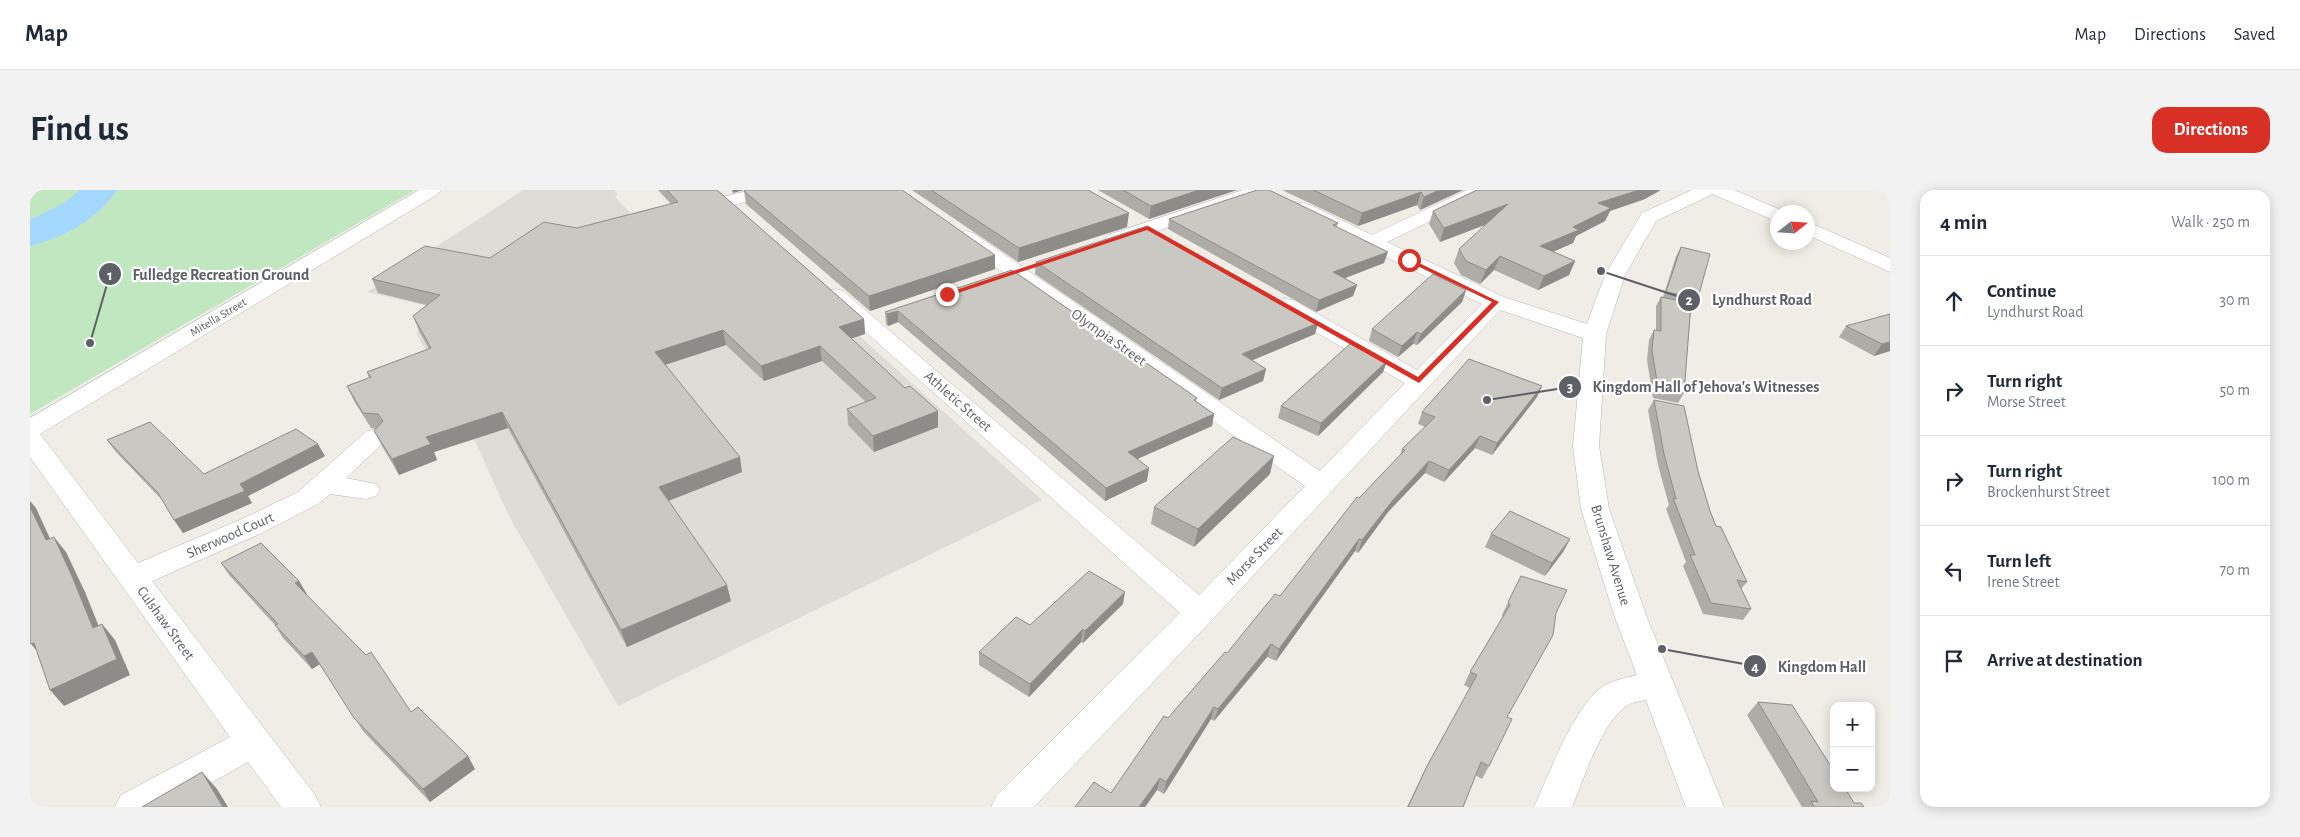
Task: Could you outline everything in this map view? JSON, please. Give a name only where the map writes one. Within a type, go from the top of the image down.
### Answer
[{"type":"street","name":"Mitella Street","points":[[30,429],[432,190]]},
{"type":"street","points":[[722,196],[772,190]]},
{"type":"street","points":[[1372,242],[1481,190]]},
{"type":"street","name":"Brunshaw Avenue","points":[[1705,807],[1630,615],[1595,508],[1586,446],[1595,334],[1615,275],[1649,217],[1707,190]]},
{"type":"street","points":[[1718,190],[1770,212]]},
{"type":"street","points":[[1095,245],[1148,228],[1273,195],[1496,302],[1595,334]]},
{"type":"street","points":[[722,196],[751,220]]},
{"type":"street","points":[[1123,214],[1174,242]]},
{"type":"street","name":"Olympia Street","points":[[952,228],[1322,484]]},
{"type":"street","points":[[1815,231],[1890,266]]},
{"type":"street","points":[[990,280],[1042,263]]},
{"type":"street","name":"Athletic Street","points":[[817,278],[876,318],[1200,613]]},
{"type":"street","points":[[1270,296],[1419,381]]},
{"type":"street","name":"Morse Street","points":[[1010,807],[1200,613],[1496,302]]},
{"type":"street","name":"Sherwood Court","points":[[132,578],[252,526],[308,498],[376,437]]},
{"type":"street","name":"Culshaw Street","points":[[30,439],[302,807]]},
{"type":"street","points":[[324,484],[366,490]]},
{"type":"street","points":[[1553,807],[1593,725],[1610,700],[1630,690],[1657,685]]},
{"type":"street","points":[[134,807],[253,742]]},
{"type":"shaded area","points":[[523,190],[614,190],[618,194],[615,197],[635,218],[708,200],[1042,500],[618,706],[509,516],[474,439],[416,333],[445,310],[367,292]]},
{"type":"green space","points":[[30,190],[415,190],[30,414]]},
{"type":"building","points":[[667,190],[717,190],[864,319],[839,327],[905,388],[910,386],[938,411],[873,436],[847,409],[876,398],[820,346],[761,366],[723,330],[655,352],[740,457],[659,487],[727,585],[621,630],[502,412],[426,437],[431,444],[392,459],[374,431],[383,421],[378,414],[363,413],[347,386],[371,377],[367,372],[431,348],[413,316],[440,295],[372,279],[425,246],[490,258],[544,222],[577,228],[678,202]]},
{"type":"building","points":[[902,190],[995,255],[869,296],[744,191]]},
{"type":"building","points":[[931,190],[1088,190],[1129,213],[1019,248]]},
{"type":"building","points":[[1123,190],[1199,190],[1151,206]]},
{"type":"building","points":[[1257,190],[1269,190],[1338,223],[1333,225],[1388,252],[1333,272],[1357,285],[1319,300],[1169,219]]},
{"type":"building","points":[[1313,190],[1439,190],[1424,197],[1421,192],[1362,213]]},
{"type":"building","points":[[1477,190],[1639,190],[1598,203],[1611,208],[1573,227],[1579,230],[1540,246],[1575,261],[1544,276],[1500,256],[1486,270],[1466,261],[1459,249],[1508,204],[1444,228],[1433,211]]},
{"type":"building","points":[[1147,226],[1318,323],[1242,354],[1266,369],[1222,388],[1036,262]]},
{"type":"building","points":[[1681,247],[1710,254],[1698,298],[1666,292]]},
{"type":"building","points":[[1012,270],[1197,398],[1194,400],[1214,414],[1128,452],[1149,468],[1106,488],[898,311],[887,314],[885,312]]},
{"type":"building","points":[[1433,274],[1466,290],[1421,334],[1417,332],[1402,346],[1372,329]]},
{"type":"building","points":[[1661,297],[1691,303],[1684,393],[1658,388],[1652,350],[1654,330],[1661,331]]},
{"type":"building","points":[[1890,314],[1890,342],[1882,344],[1846,326]]},
{"type":"building","points":[[1352,342],[1387,361],[1321,423],[1281,406]]},
{"type":"building","points":[[1469,359],[1542,386],[1497,443],[1480,436],[1449,470],[1429,461],[1393,500],[1362,540],[1359,539],[1279,649],[1271,644],[1218,709],[1214,707],[1166,782],[1160,778],[1139,807],[1075,807],[1094,782],[1111,793],[1164,716],[1168,718],[1225,652],[1227,653],[1275,594],[1280,596],[1357,497],[1359,498],[1405,450],[1402,449],[1435,417],[1422,412]]},
{"type":"building","points":[[1654,400],[1684,406],[1698,471],[1710,511],[1716,526],[1721,527],[1747,582],[1737,580],[1751,609],[1711,603],[1690,555],[1695,555],[1673,498],[1676,499],[1664,454]]},
{"type":"building","points":[[150,422],[204,474],[296,429],[318,444],[240,484],[245,491],[174,520],[158,493],[107,440]]},
{"type":"building","points":[[1233,437],[1274,456],[1198,529],[1154,507]]},
{"type":"building","points":[[30,507],[46,540],[54,537],[93,628],[102,624],[117,659],[50,690],[34,643],[31,644],[30,642]]},
{"type":"building","points":[[1510,511],[1570,539],[1552,563],[1491,534]]},
{"type":"building","points":[[261,543],[299,581],[295,583],[366,655],[371,652],[411,712],[418,707],[468,756],[423,789],[354,718],[312,652],[304,656],[275,625],[278,624],[221,563]]},
{"type":"building","points":[[1089,571],[1125,592],[1085,631],[1083,629],[1030,684],[979,652],[1016,617],[1030,625]]},
{"type":"building","points":[[1521,576],[1567,590],[1556,613],[1553,635],[1507,717],[1512,719],[1489,766],[1481,762],[1463,807],[1408,807],[1427,766],[1477,675],[1470,672],[1510,605],[1508,602]]},
{"type":"building","points":[[1758,702],[1792,705],[1830,765],[1830,792],[1847,792],[1854,803],[1861,803],[1864,807],[1814,807],[1811,801],[1818,802]]},
{"type":"building","points":[[202,772],[223,807],[142,807]]},
{"type":"waterway","points":[[30,234],[77,211],[86,205],[99,190]]},
{"type":"place","name":"Lyndhurst Road","points":[[1601,271]]},
{"type":"place","name":"Fulledge Recreation Ground","points":[[90,343]]},
{"type":"place","name":"Kingdom Hall of Jehova's Witnesses","points":[[1487,400]]},
{"type":"place","name":"Kingdom Hall","points":[[1662,649]]},
{"type":"route","points":[[947,294],[1148,228],[1419,381],[1496,302],[1409,260]]}]
